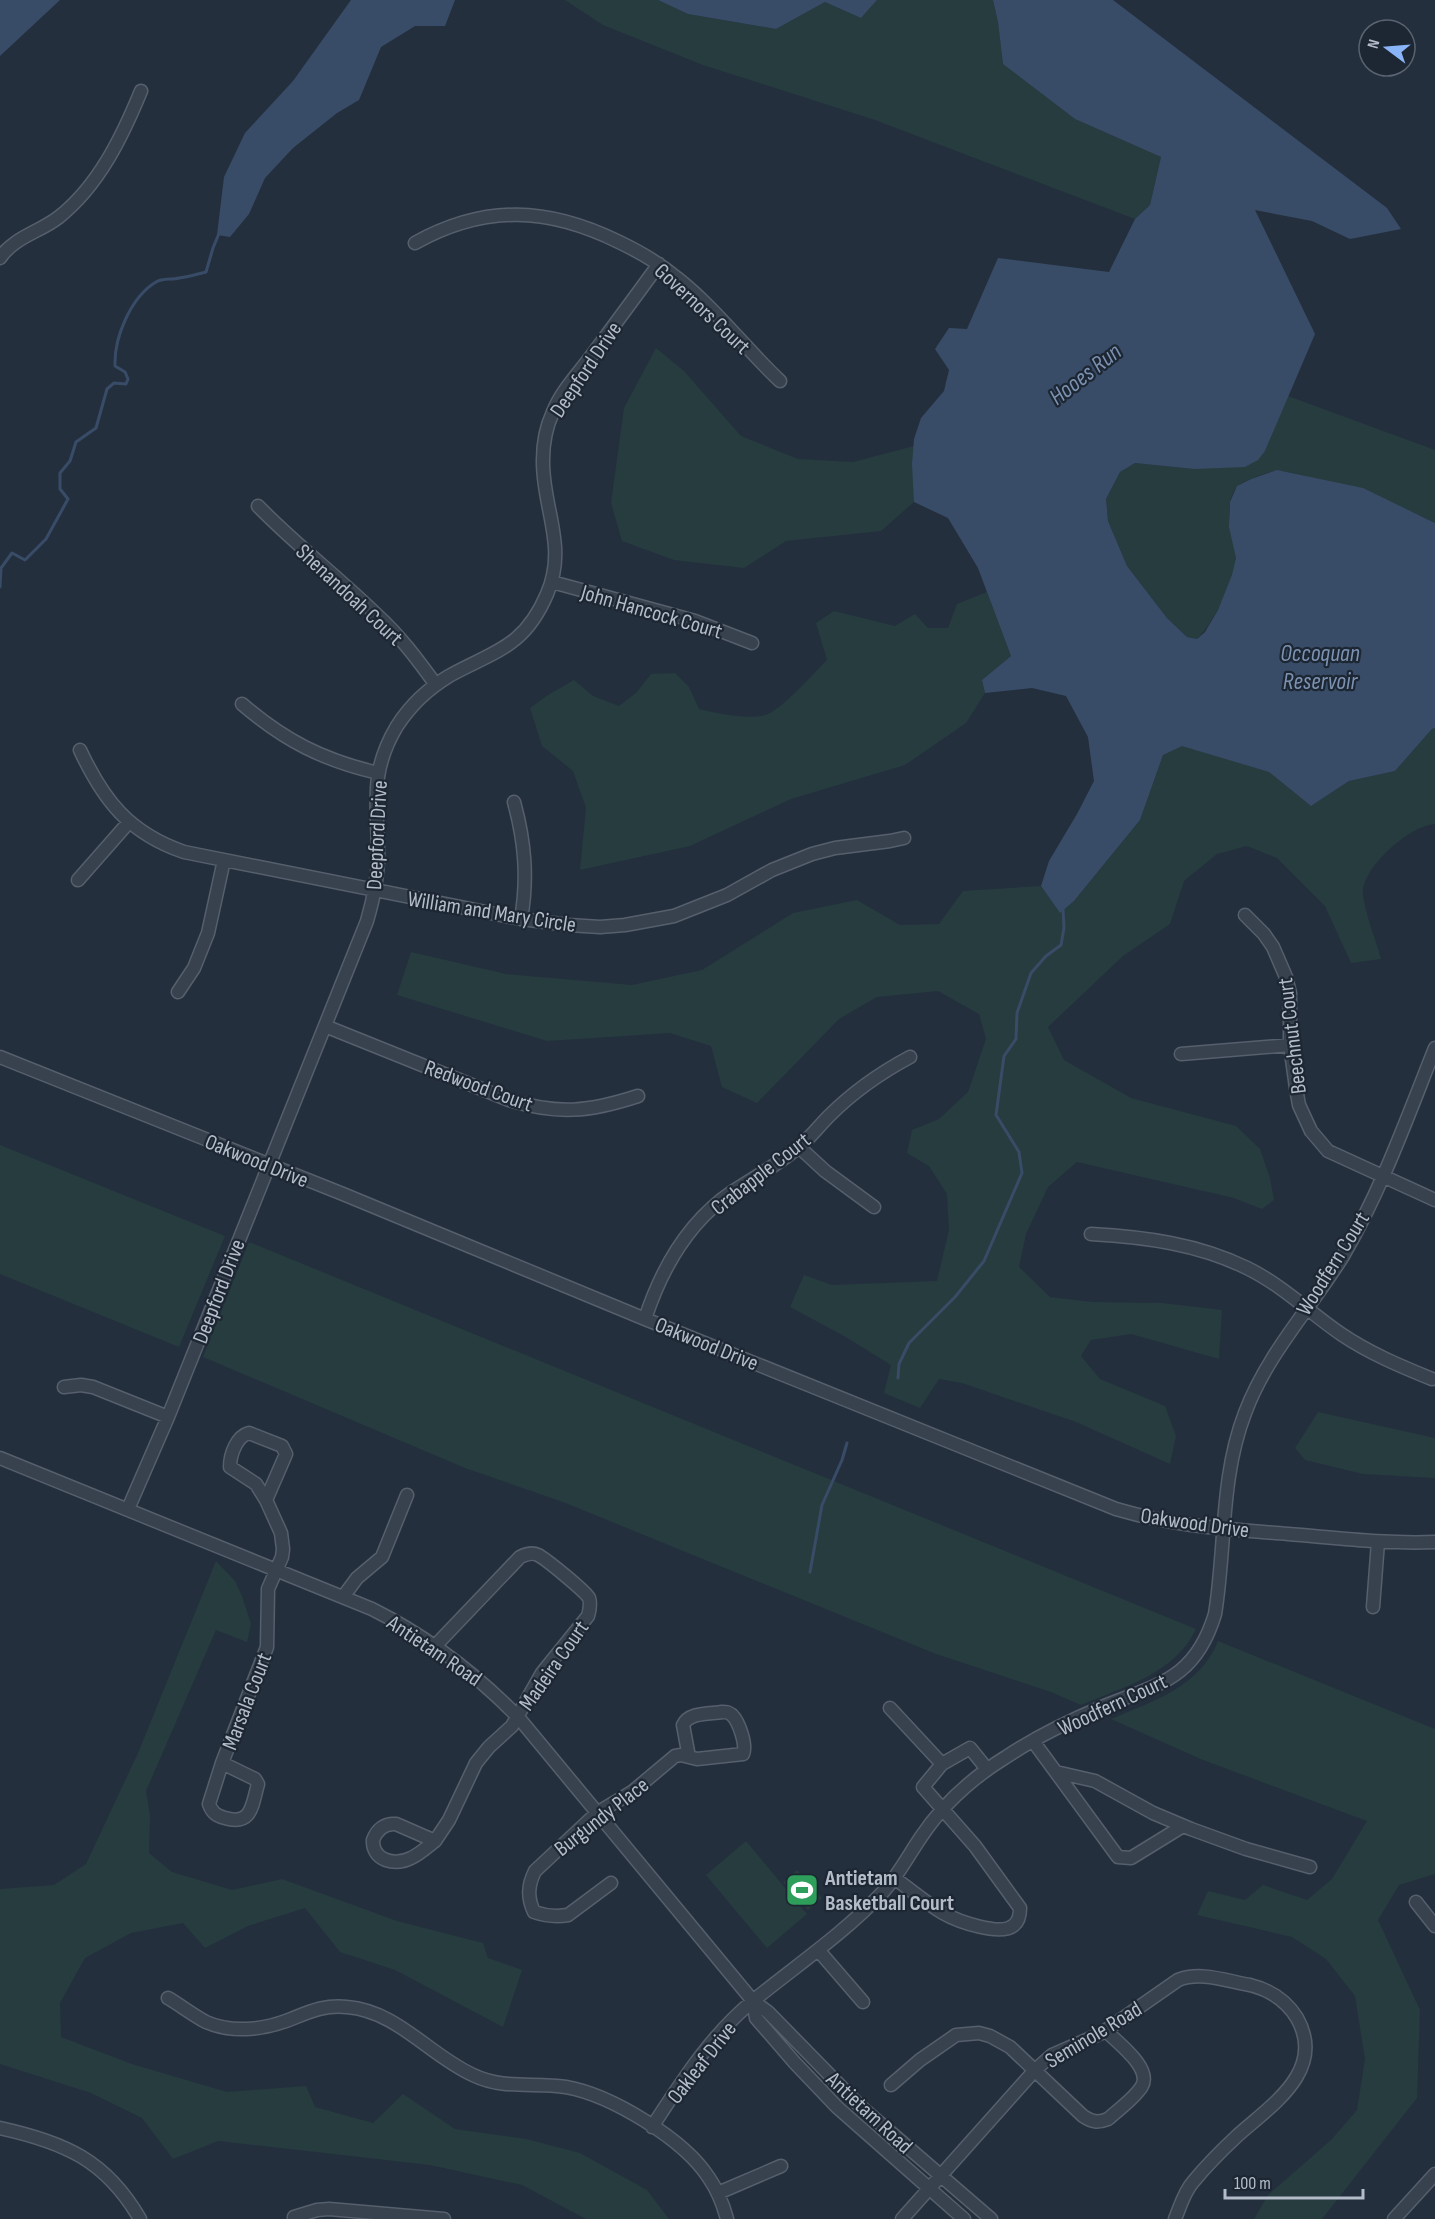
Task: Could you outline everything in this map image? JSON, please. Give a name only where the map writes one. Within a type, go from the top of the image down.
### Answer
[{"type":"street","points":[[0,258],[16,241],[58,217],[84,194],[112,151],[141,91]]},
{"type":"street","name":"Governors Court","points":[[414,243],[442,229],[472,219],[509,214],[557,219],[598,232],[659,264],[695,294],[780,381]]},
{"type":"street","name":"Deepford Drive","points":[[128,1509],[168,1417],[367,921],[375,891],[378,849],[375,816],[378,773],[382,758],[399,724],[420,699],[450,676],[504,649],[519,636],[537,614],[552,582],[556,546],[543,462],[548,424],[562,396],[659,264]]},
{"type":"street","name":"Shenandoah Court","points":[[258,506],[290,539],[378,615],[436,685]]},
{"type":"street","name":"John Hancock Court","points":[[552,582],[695,621],[752,642]]},
{"type":"street","points":[[242,704],[276,732],[299,745],[330,760],[378,773]]},
{"type":"street","name":"William and Mary Circle","points":[[80,750],[103,792],[129,822],[167,846],[184,852],[375,891],[521,919],[569,925],[600,927],[649,922],[697,908],[781,866],[812,854],[835,848],[890,842],[904,838]]},
{"type":"street","points":[[514,802],[525,849],[526,875],[521,919]]},
{"type":"street","points":[[78,880],[129,822]]},
{"type":"street","points":[[178,992],[194,968],[208,933],[224,860]]},
{"type":"street","name":"Beechnut Court","points":[[1245,915],[1264,934],[1281,962],[1290,993],[1290,1045],[1299,1105],[1311,1131],[1328,1151],[1435,1200]]},
{"type":"street","name":"Redwood Court","points":[[325,1026],[529,1106],[550,1110],[582,1110],[603,1107],[638,1096]]},
{"type":"street","points":[[1181,1054],[1290,1045]]},
{"type":"street","name":"Woodfern Court","points":[[753,2001],[819,1951],[867,1907],[894,1878],[942,1809],[987,1769],[1033,1741],[1102,1707],[1145,1692],[1168,1680],[1195,1656],[1204,1643],[1215,1614],[1226,1490],[1244,1414],[1271,1359],[1342,1256],[1381,1177],[1435,1048]]},
{"type":"street","name":"Oakwood Drive","points":[[0,1057],[1116,1509],[1175,1524],[1223,1529],[1378,1542],[1435,1542]]},
{"type":"street","name":"Crabapple Court","points":[[645,1319],[660,1277],[671,1257],[701,1219],[732,1193],[799,1147],[848,1098],[878,1075],[910,1057]]},
{"type":"street","points":[[799,1147],[825,1171],[874,1206]]},
{"type":"street","points":[[1091,1234],[1159,1241],[1200,1249],[1257,1273],[1367,1350],[1432,1378]]},
{"type":"street","points":[[64,1387],[81,1385],[93,1387],[168,1417]]},
{"type":"street","name":"Marsala Court","points":[[222,1763],[255,1779],[258,1784],[248,1815],[237,1822],[219,1817],[213,1813],[209,1804],[222,1763],[265,1655],[268,1635],[267,1599],[282,1557],[283,1540],[266,1500],[256,1484],[230,1467],[238,1440],[245,1434],[254,1433],[282,1446],[286,1454],[266,1500]]},
{"type":"street","name":"Antietam Road","points":[[0,1458],[343,1597],[399,1622],[436,1645],[488,1686],[518,1717],[753,2001],[768,2012],[860,2106],[991,2219]]},
{"type":"street","points":[[343,1597],[357,1578],[382,1557],[407,1495]]},
{"type":"street","points":[[1373,1607],[1378,1542]]},
{"type":"street","name":"Madeira Court","points":[[435,1840],[394,1824],[381,1827],[375,1834],[373,1846],[378,1856],[386,1860],[403,1861],[435,1840],[449,1820],[476,1763],[518,1717],[542,1674],[588,1616],[591,1604],[583,1591],[538,1556],[525,1554],[436,1645]]},
{"type":"street","points":[[890,1708],[942,1764]]},
{"type":"street","name":"Burgundy Place","points":[[611,1883],[568,1915],[552,1917],[534,1912],[529,1898],[530,1881],[535,1871],[597,1814],[632,1792],[675,1756],[681,1755],[689,1757],[697,1759],[743,1754],[745,1747],[733,1716],[722,1712],[691,1716],[685,1720],[683,1725],[689,1757]]},
{"type":"street","points":[[1033,1741],[1118,1857],[1131,1858],[1183,1826]]},
{"type":"street","points":[[894,1878],[943,1913],[957,1919],[1000,1929],[1012,1927],[1017,1922],[1020,1908],[975,1846],[922,1787],[942,1764],[970,1748],[987,1769]]},
{"type":"street","points":[[1056,1772],[1095,1781],[1153,1813],[1246,1850],[1310,1867]]},
{"type":"street","points":[[1416,1902],[1435,1926]]},
{"type":"street","points":[[819,1951],[863,2002]]},
{"type":"street","name":"Seminole Road","points":[[902,2219],[1035,2070],[1052,2055],[1106,2031],[1178,1980],[1197,1975],[1266,1990],[1286,2003],[1302,2029],[1305,2052],[1297,2077],[1280,2100],[1222,2151],[1191,2184],[1175,2219]]},
{"type":"street","points":[[168,1998],[207,2022],[236,2029],[267,2026],[306,2012],[330,2007],[360,2008],[388,2019],[474,2076],[504,2085],[548,2085],[582,2091],[602,2098],[652,2127],[694,2159],[718,2193],[727,2219]]},
{"type":"street","name":"Antietam Road","points":[[753,2001],[756,2018],[837,2107],[964,2219]]},
{"type":"street","name":"Oakleaf Drive","points":[[652,2127],[703,2052],[753,2001]]},
{"type":"street","points":[[891,2085],[933,2050],[956,2035],[967,2033],[990,2036],[1001,2040],[1083,2116],[1097,2122],[1108,2119],[1140,2089],[1145,2078],[1142,2068],[1106,2031]]},
{"type":"street","points":[[0,2128],[43,2140],[80,2155],[109,2177],[122,2191],[140,2219]]},
{"type":"street","points":[[718,2193],[781,2166]]},
{"type":"street","points":[[1394,2219],[1435,2174]]},
{"type":"street","points":[[294,2217],[328,2209],[444,2219]]},
{"type":"green space","points":[[565,0],[658,0],[688,14],[776,29],[825,2],[861,18],[877,0],[993,0],[1003,64],[1075,119],[1161,157],[1150,205],[1135,219],[875,120],[703,65],[603,25]]},
{"type":"green space","points":[[656,348],[684,371],[741,436],[798,459],[853,462],[914,446],[914,502],[881,531],[786,541],[744,568],[674,560],[622,541],[611,503],[624,408]]},
{"type":"green space","points":[[1288,396],[1435,450],[1435,523],[1389,503],[1303,475],[1275,471],[1251,479],[1237,487],[1230,501],[1229,517],[1236,557],[1228,589],[1203,632],[1197,639],[1187,637],[1167,618],[1127,566],[1108,521],[1106,499],[1120,472],[1135,463],[1194,469],[1265,451]]},
{"type":"green space","points":[[987,592],[1011,656],[982,680],[985,693],[966,723],[905,765],[791,799],[690,846],[580,870],[586,808],[573,771],[542,746],[530,708],[548,695],[574,680],[593,696],[619,706],[636,693],[651,674],[675,673],[689,687],[699,709],[734,716],[761,716],[775,710],[827,660],[816,623],[834,611],[895,626],[915,614],[928,628],[948,628],[957,604]]},
{"type":"green space","points":[[1435,728],[1435,824],[1413,832],[1388,850],[1369,873],[1364,885],[1364,902],[1381,959],[1351,963],[1325,906],[1277,858],[1247,846],[1217,854],[1184,881],[1170,924],[1123,956],[1048,1027],[1064,1060],[1131,1098],[1236,1126],[1260,1149],[1270,1178],[1274,1200],[1262,1209],[1234,1198],[1077,1162],[1048,1187],[1026,1234],[1019,1267],[1050,1297],[1092,1302],[1162,1303],[1222,1310],[1219,1359],[1131,1334],[1091,1340],[1081,1356],[1100,1379],[1165,1406],[1176,1436],[1170,1464],[1076,1422],[962,1383],[939,1379],[920,1408],[884,1393],[891,1365],[790,1307],[804,1275],[832,1285],[937,1281],[949,1230],[947,1194],[929,1166],[907,1153],[912,1130],[939,1119],[968,1092],[986,1039],[979,1014],[938,991],[877,997],[839,1019],[757,1103],[722,1087],[711,1046],[670,1033],[547,1041],[397,995],[411,952],[506,974],[632,985],[702,970],[793,913],[857,900],[900,925],[939,924],[963,891],[1041,886],[1060,913],[1074,901],[1140,820],[1163,755],[1182,745],[1269,772],[1311,806],[1349,781],[1395,771]]},
{"type":"green space","points":[[0,1145],[225,1236],[179,1347],[0,1274]]},
{"type":"green space","points":[[249,1242],[1196,1629],[1187,1644],[1161,1668],[1130,1685],[1081,1705],[1051,1692],[936,1654],[563,1502],[465,1468],[203,1357]]},
{"type":"green space","points":[[1318,1412],[1435,1438],[1435,1478],[1363,1474],[1305,1460],[1295,1448]]},
{"type":"green space","points":[[216,1561],[235,1581],[242,1596],[251,1624],[247,1642],[216,1630],[146,1791],[150,1815],[149,1853],[172,1872],[232,1890],[282,1879],[397,1921],[483,1943],[488,1958],[522,1970],[503,2027],[395,1970],[340,1952],[305,1908],[248,1926],[205,1948],[183,1923],[131,1933],[85,1958],[60,2003],[61,2037],[132,2064],[227,2092],[306,2086],[315,2107],[373,2123],[403,2094],[455,2129],[526,2139],[580,2153],[647,2190],[669,2219],[586,2219],[522,2185],[430,2165],[218,2141],[173,2159],[142,2118],[91,2093],[0,2064],[0,1889],[54,1885],[86,1864],[138,1753]]},
{"type":"green space","points":[[1218,1641],[1435,1729],[1435,1874],[1399,1885],[1378,1920],[1420,2010],[1417,2098],[1322,2219],[1254,2219],[1268,2195],[1332,2139],[1357,2110],[1365,2059],[1355,1996],[1326,1959],[1292,1937],[1197,1915],[1208,1891],[1245,1900],[1263,1885],[1307,1900],[1332,1879],[1367,1821],[1203,1760],[1111,1719],[1159,1699],[1187,1681],[1200,1670]]},
{"type":"green space","points":[[746,1841],[807,1914],[767,1948],[706,1875]]},
{"type":"green space","name":"Antietam Basketball Court","points":[[797,1870],[822,1898],[808,1910],[783,1882]]},
{"type":"water","points":[[0,0],[60,0],[0,56]]},
{"type":"water","points":[[351,0],[455,0],[445,26],[415,26],[381,47],[359,100],[337,113],[293,148],[265,178],[249,214],[230,237],[217,235],[224,177],[245,133],[293,81]]},
{"type":"water","points":[[658,0],[877,0],[861,18],[825,2],[776,29],[688,14]]},
{"type":"water","name":"Occoquan Reservoir","points":[[993,0],[1113,0],[1387,208],[1401,229],[1350,239],[1312,221],[1255,210],[1315,334],[1265,451],[1258,460],[1245,467],[1194,469],[1135,463],[1120,472],[1106,499],[1108,521],[1127,566],[1167,618],[1187,637],[1197,639],[1205,632],[1218,610],[1236,558],[1229,527],[1230,502],[1237,486],[1251,479],[1277,470],[1363,488],[1435,523],[1435,728],[1395,771],[1349,781],[1311,806],[1269,772],[1182,746],[1163,755],[1140,820],[1074,901],[1060,913],[1041,886],[1049,861],[1094,781],[1088,737],[1066,696],[1032,688],[985,693],[982,680],[1011,656],[978,568],[948,518],[914,502],[912,464],[914,439],[921,418],[944,391],[949,370],[935,349],[949,328],[967,329],[998,258],[1109,272],[1135,219],[1150,205],[1161,157],[1075,119],[1003,64]]},
{"type":"waterway","points":[[0,587],[1,568],[12,553],[25,560],[46,539],[68,499],[60,489],[60,473],[70,461],[76,442],[96,428],[107,389],[114,383],[126,384],[128,379],[125,372],[115,366],[115,355],[121,331],[132,308],[139,297],[158,281],[206,272],[220,231]]},
{"type":"waterway","points":[[898,1378],[899,1364],[909,1343],[955,1297],[984,1261],[1022,1173],[1019,1152],[996,1115],[1004,1056],[1016,1039],[1017,1013],[1031,973],[1046,956],[1061,945],[1064,928],[1063,909]]},
{"type":"waterway","points":[[810,1572],[822,1505],[847,1443]]},
{"type":"place","name":"Antietam Basketball Court","points":[[802,1890]]},
{"type":"water label","name":"Hooes Run","points":[[1085,374]]}]
